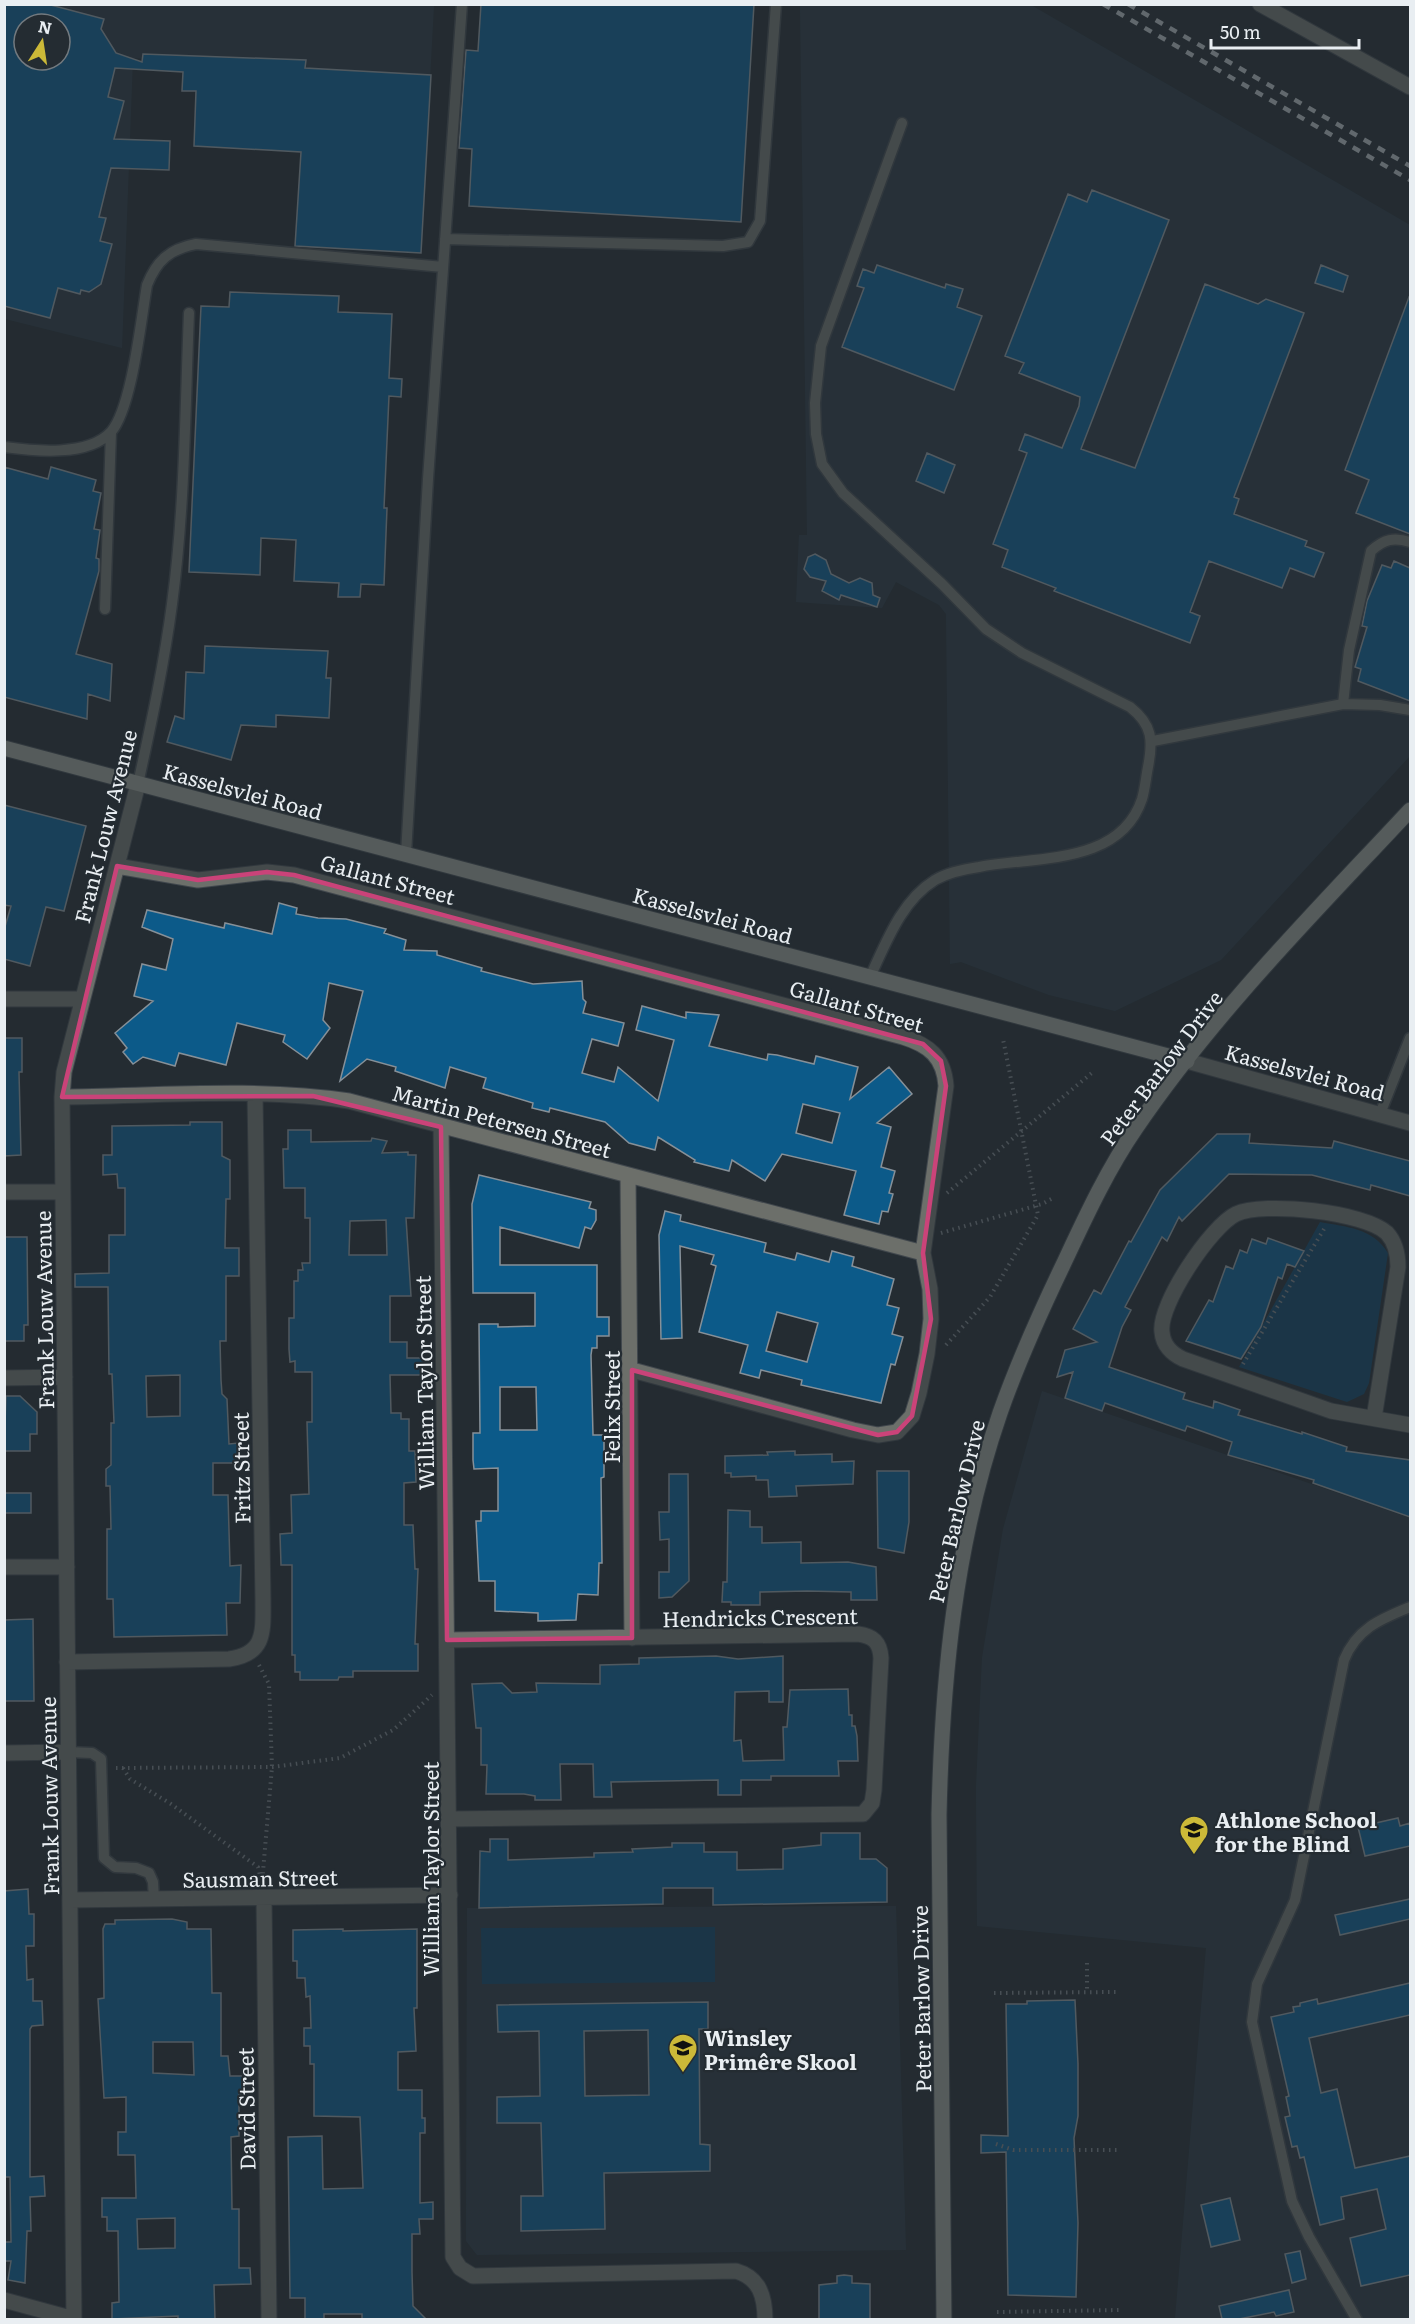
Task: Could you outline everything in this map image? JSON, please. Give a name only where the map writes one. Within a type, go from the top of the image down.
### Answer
[{"type":"street","points":[[1260,4],[1410,87]]},
{"type":"street","name":"Kasselsvlei Road","points":[[4,748],[1187,1061],[1410,1123]]},
{"type":"street","name":"Frank Louw Avenue","points":[[74,2319],[62,1097],[64,1072],[138,784]]},
{"type":"street","name":"Peter Barlow Drive","points":[[944,2319],[939,1815],[942,1726],[955,1600],[981,1477],[1000,1414],[1028,1342],[1112,1166],[1136,1127],[1245,989],[1410,810]]},
{"type":"street","name":"Gallant Street","points":[[117,866],[198,880],[267,872],[294,875],[923,1044],[941,1061],[946,1086],[922,1253],[930,1288],[927,1354],[912,1416],[897,1432],[878,1435],[853,1430],[632,1370]]},
{"type":"street","points":[[4,999],[82,999]]},
{"type":"street","name":"Martin Petersen Street","points":[[62,1097],[255,1095],[313,1096],[349,1101],[922,1253]]},
{"type":"street","name":"Fritz Street","points":[[252,1652],[261,1636],[263,1600],[255,1095]]},
{"type":"street","name":"William Taylor Street","points":[[441,1127],[453,2257],[460,2268],[472,2276],[736,2271],[753,2279],[760,2288],[764,2298],[765,2319]]},
{"type":"street","name":"Felix Street","points":[[628,1175],[632,1370],[632,1638]]},
{"type":"street","points":[[4,1192],[63,1192]]},
{"type":"street","points":[[1374,1418],[1398,1268],[1396,1250],[1387,1234],[1379,1227],[1333,1214],[1269,1208],[1241,1212],[1227,1219],[1193,1259],[1163,1315],[1162,1333],[1169,1349],[1183,1359],[1331,1411],[1410,1425]]},
{"type":"street","points":[[4,1378],[65,1377]]},
{"type":"street","points":[[4,1567],[67,1567]]},
{"type":"street","name":"Hendricks Crescent","points":[[447,1640],[837,1634],[869,1636],[880,1648],[881,1658],[874,1790],[868,1810],[855,1815],[450,1819]]},
{"type":"street","points":[[68,1662],[229,1659],[243,1657],[252,1652]]},
{"type":"street","points":[[4,1753],[68,1752]]},
{"type":"street","name":"Sausman Street","points":[[70,1900],[153,1900],[263,1891],[450,1895]]},
{"type":"street","name":"David Street","points":[[263,1891],[268,2319]]},
{"type":"street","points":[[4,2300],[74,2319]]},
{"type":"lane","points":[[406,854],[428,479],[462,4]]},
{"type":"lane","points":[[445,239],[723,246],[748,242],[760,221],[776,4]]},
{"type":"lane","points":[[870,977],[909,903],[937,879],[996,863],[1064,857],[1100,845],[1122,830],[1142,799],[1153,741],[1144,720],[1130,707],[1022,654],[986,629],[942,584],[843,493],[822,464],[816,434],[815,403],[820,346],[902,123]]},
{"type":"lane","points":[[4,447],[26,450],[79,448],[97,442],[111,432],[125,406],[147,285],[153,270],[163,257],[178,247],[196,244],[443,267]]},
{"type":"lane","name":"Frank Louw Avenue","points":[[138,784],[159,692],[172,603],[180,520],[189,313]]},
{"type":"lane","points":[[105,609],[111,432]]},
{"type":"lane","points":[[1343,704],[1349,650],[1371,551],[1381,542],[1397,538],[1410,542]]},
{"type":"lane","points":[[1153,741],[1343,704],[1380,705],[1410,710]]},
{"type":"lane","points":[[1380,1114],[1410,1038]]},
{"type":"lane","points":[[1357,2319],[1309,2237],[1292,2201],[1254,2040],[1252,2009],[1260,1979],[1295,1900],[1344,1660],[1353,1642],[1370,1624],[1410,1607]]},
{"type":"lane","points":[[68,1752],[98,1755],[103,1768],[104,1858],[115,1868],[136,1868],[149,1873],[153,1882],[153,1900]]},
{"type":"path","points":[[945,1346],[990,1297],[1038,1215],[1002,1039]]},
{"type":"path","points":[[941,1198],[1093,1072]]},
{"type":"path","points":[[937,1234],[1037,1205],[1055,1197]]},
{"type":"path","points":[[1235,1378],[1333,1214]]},
{"type":"path","points":[[252,1652],[269,1684],[272,1767],[263,1891]]},
{"type":"path","points":[[103,1768],[272,1767],[340,1758],[393,1730],[429,1695],[448,1694]]},
{"type":"path","points":[[123,1768],[130,1779],[171,1804],[258,1867],[263,1891]]},
{"type":"path","points":[[1087,1963],[1087,1992]]},
{"type":"path","points":[[994,1993],[1117,1992]]},
{"type":"path","points":[[996,2144],[1013,2150],[1119,2150]]},
{"type":"path","points":[[997,2312],[1120,2310]]},
{"type":"highlighted area","points":[[117,866],[198,880],[267,872],[294,875],[903,1037],[923,1044],[941,1061],[946,1086],[923,1253],[931,1319],[912,1416],[897,1432],[878,1435],[632,1370],[632,1638],[447,1640],[441,1127],[313,1096],[62,1097]]},
{"type":"shaded area","points":[[4,5],[434,5],[430,79],[133,58],[122,348],[5,319]]},
{"type":"shaded area","points":[[800,5],[1031,5],[1410,225],[1410,756],[1221,960],[1115,1011],[1049,995],[961,962],[950,964],[946,614],[939,605],[896,582],[882,608],[796,602],[799,535],[807,535]]},
{"type":"shaded area","points":[[1320,1222],[1349,1227],[1367,1234],[1375,1238],[1388,1253],[1369,1383],[1364,1394],[1347,1402],[1239,1367]]},
{"type":"shaded area","name":"Athlone School for the Blind","points":[[1042,1391],[1410,1518],[1410,2319],[1175,2319],[1206,1948],[977,1926],[976,1787],[982,1658],[1003,1529]]},
{"type":"shaded area","name":"Winsley Primêre Skool","points":[[896,1906],[906,2250],[477,2255],[466,2241],[467,1908]]},
{"type":"shaded area","points":[[715,1927],[715,1982],[482,1984],[481,1928]]},
{"type":"building","points":[[4,4],[47,4],[104,19],[101,29],[116,53],[142,62],[143,54],[306,60],[305,68],[431,75],[421,253],[295,246],[301,152],[194,146],[196,91],[182,91],[183,72],[115,68],[108,97],[124,101],[114,139],[170,141],[169,170],[111,168],[99,217],[106,218],[100,241],[112,244],[101,284],[89,292],[81,290],[80,294],[58,288],[50,318],[4,306]]},
{"type":"building","points":[[481,4],[754,4],[741,222],[469,206],[472,149],[459,148],[466,50],[478,51]]},
{"type":"building","points":[[1092,190],[1169,220],[1081,449],[1135,468],[1205,284],[1258,304],[1266,299],[1304,313],[1234,497],[1239,499],[1234,514],[1307,541],[1305,546],[1324,553],[1314,577],[1290,568],[1282,588],[1209,561],[1190,612],[1200,616],[1190,643],[1054,591],[1056,588],[1002,567],[1008,550],[993,544],[1027,453],[1019,450],[1025,434],[1062,448],[1079,406],[1080,397],[1019,373],[1024,363],[1005,356],[1068,194],[1087,202]]},
{"type":"building","points":[[877,265],[945,288],[946,284],[963,289],[957,307],[982,316],[954,390],[842,347],[864,288],[857,286],[863,269],[874,273]]},
{"type":"building","points":[[1321,265],[1348,276],[1343,292],[1315,283]]},
{"type":"building","points":[[230,292],[339,296],[338,312],[392,314],[389,378],[402,379],[401,397],[389,396],[384,508],[387,508],[384,585],[361,584],[360,597],[338,597],[339,583],[294,581],[296,540],[261,538],[260,575],[189,572],[201,306],[229,307]]},
{"type":"building","points":[[1409,297],[1410,534],[1356,513],[1369,480],[1345,470]]},
{"type":"building","points":[[927,453],[955,465],[944,493],[916,481]]},
{"type":"building","points":[[4,467],[48,479],[51,467],[96,480],[93,491],[101,493],[94,529],[100,530],[96,558],[99,559],[99,571],[76,654],[112,664],[110,701],[88,694],[87,719],[4,697]]},
{"type":"building","points":[[815,554],[826,560],[831,574],[849,583],[860,578],[872,583],[873,595],[880,598],[877,607],[841,595],[839,600],[822,591],[826,581],[810,577],[804,569],[808,557]]},
{"type":"building","points":[[1394,561],[1410,568],[1410,701],[1358,681],[1361,669],[1355,667],[1367,627],[1362,626],[1367,601],[1382,565],[1391,568]]},
{"type":"building","points":[[205,646],[328,651],[326,678],[331,678],[329,718],[276,715],[276,727],[241,725],[231,760],[167,742],[175,716],[184,719],[186,672],[204,673]]},
{"type":"building","points":[[4,805],[86,826],[64,911],[46,907],[30,966],[4,959],[4,930],[11,906],[4,905]]},
{"type":"building","points":[[279,903],[297,908],[296,914],[346,919],[386,929],[384,933],[406,940],[404,950],[437,951],[437,955],[482,968],[481,971],[533,984],[582,981],[583,999],[586,1002],[583,1013],[624,1023],[618,1046],[592,1039],[582,1073],[614,1082],[618,1067],[658,1101],[674,1040],[636,1030],[642,1006],[686,1018],[686,1012],[719,1015],[709,1046],[767,1060],[768,1054],[814,1064],[816,1056],[858,1067],[850,1099],[889,1067],[912,1094],[877,1123],[891,1127],[881,1167],[895,1171],[889,1193],[893,1194],[888,1212],[882,1211],[879,1224],[844,1215],[856,1171],[782,1154],[765,1181],[732,1160],[729,1171],[694,1162],[695,1160],[658,1137],[655,1150],[629,1143],[605,1122],[550,1108],[549,1112],[532,1108],[533,1103],[483,1088],[486,1078],[450,1067],[445,1088],[395,1071],[396,1067],[367,1059],[340,1081],[363,991],[329,983],[323,1020],[330,1028],[307,1059],[283,1042],[285,1035],[237,1023],[226,1065],[179,1053],[175,1066],[143,1057],[133,1064],[123,1052],[127,1048],[115,1033],[153,1001],[134,996],[142,964],[166,970],[173,939],[142,927],[147,910],[224,928],[225,923],[272,934]],"holes":[[[803,1104],[840,1113],[832,1143],[796,1133]]]},
{"type":"building","points":[[4,1038],[22,1038],[22,1072],[19,1072],[21,1155],[4,1156]]},
{"type":"building","points":[[190,1122],[222,1122],[222,1156],[230,1160],[230,1199],[226,1199],[225,1248],[239,1248],[239,1276],[226,1276],[226,1341],[220,1341],[221,1380],[222,1394],[227,1399],[229,1444],[239,1443],[240,1463],[213,1463],[213,1495],[228,1495],[230,1566],[241,1565],[240,1603],[226,1603],[227,1635],[114,1637],[113,1599],[107,1599],[107,1529],[111,1529],[110,1486],[106,1486],[106,1469],[111,1465],[111,1423],[114,1423],[112,1374],[109,1374],[108,1287],[75,1287],[75,1274],[109,1273],[109,1235],[125,1235],[125,1188],[118,1188],[117,1174],[103,1175],[103,1155],[112,1155],[112,1126],[190,1125]],"holes":[[[180,1375],[180,1416],[147,1417],[146,1376]]]},
{"type":"building","points":[[288,1130],[311,1130],[311,1142],[371,1141],[372,1138],[387,1141],[382,1153],[408,1152],[408,1155],[416,1155],[414,1218],[406,1218],[411,1296],[390,1296],[390,1342],[407,1342],[407,1358],[425,1358],[425,1375],[390,1375],[391,1413],[401,1413],[401,1419],[409,1419],[409,1451],[415,1451],[416,1482],[404,1483],[404,1525],[413,1525],[415,1569],[418,1569],[415,1644],[418,1644],[418,1671],[353,1671],[353,1677],[339,1677],[338,1680],[300,1680],[300,1672],[295,1672],[295,1655],[292,1655],[292,1565],[281,1565],[280,1534],[292,1533],[291,1495],[309,1494],[307,1422],[312,1422],[312,1372],[295,1372],[295,1361],[290,1362],[289,1318],[294,1318],[294,1281],[298,1281],[298,1270],[303,1270],[302,1263],[310,1263],[310,1218],[305,1218],[305,1188],[284,1188],[283,1149],[288,1149]],"holes":[[[386,1220],[387,1255],[349,1255],[350,1221]]]},
{"type":"building","points":[[1217,1134],[1250,1134],[1249,1143],[1332,1148],[1334,1141],[1410,1161],[1410,1196],[1371,1185],[1370,1190],[1312,1175],[1229,1174],[1182,1221],[1179,1217],[1167,1241],[1162,1237],[1125,1307],[1131,1310],[1122,1327],[1109,1367],[1185,1393],[1183,1399],[1213,1408],[1214,1401],[1240,1410],[1238,1415],[1347,1447],[1346,1451],[1410,1460],[1410,1517],[1313,1483],[1314,1480],[1228,1455],[1232,1442],[1187,1426],[1185,1431],[1105,1403],[1102,1411],[1065,1398],[1073,1372],[1057,1377],[1065,1350],[1097,1342],[1073,1329],[1094,1290],[1101,1294],[1160,1190]]},
{"type":"building","points":[[479,1175],[591,1202],[589,1208],[596,1210],[596,1220],[591,1229],[585,1227],[579,1248],[500,1227],[500,1265],[597,1265],[597,1317],[609,1317],[609,1336],[597,1336],[597,1348],[592,1348],[591,1355],[593,1435],[604,1435],[604,1477],[601,1478],[602,1563],[599,1563],[598,1595],[578,1594],[576,1620],[538,1621],[538,1613],[495,1611],[495,1581],[479,1581],[476,1521],[481,1521],[481,1511],[498,1511],[498,1468],[474,1469],[473,1433],[480,1433],[479,1324],[498,1324],[498,1327],[535,1326],[535,1293],[473,1293],[472,1204]],"holes":[[[500,1387],[536,1387],[537,1430],[500,1430]]]},
{"type":"building","points":[[665,1211],[681,1215],[680,1221],[766,1243],[764,1252],[795,1260],[797,1253],[829,1262],[832,1251],[854,1257],[852,1266],[894,1279],[887,1305],[899,1308],[892,1334],[903,1337],[895,1365],[891,1364],[881,1403],[801,1385],[802,1380],[761,1370],[759,1378],[740,1373],[748,1345],[699,1332],[716,1266],[711,1264],[714,1255],[680,1246],[682,1338],[661,1339],[659,1235]],"holes":[[[777,1312],[818,1323],[807,1362],[766,1351]]]},
{"type":"building","points":[[4,1237],[27,1237],[28,1325],[24,1325],[24,1341],[4,1341]]},
{"type":"building","points":[[1268,1238],[1304,1251],[1295,1267],[1287,1264],[1282,1279],[1278,1277],[1261,1327],[1241,1359],[1186,1341],[1209,1300],[1213,1302],[1226,1266],[1233,1269],[1240,1250],[1247,1253],[1252,1239],[1266,1244]]},
{"type":"building","points":[[6,1396],[20,1396],[37,1412],[37,1434],[30,1434],[30,1451],[4,1451]]},
{"type":"building","points":[[795,1451],[795,1455],[832,1454],[832,1462],[854,1461],[853,1484],[796,1486],[797,1496],[769,1497],[768,1480],[756,1480],[756,1476],[731,1477],[731,1473],[725,1473],[725,1456],[768,1455],[767,1452]]},
{"type":"building","points":[[877,1471],[909,1471],[909,1522],[904,1553],[878,1548]]},
{"type":"building","points":[[669,1474],[688,1474],[689,1581],[672,1597],[659,1598],[659,1572],[669,1572],[669,1539],[660,1540],[659,1512],[669,1512]]},
{"type":"building","points":[[4,1493],[31,1493],[31,1513],[4,1513]]},
{"type":"building","points":[[728,1510],[750,1511],[750,1527],[762,1527],[762,1543],[801,1542],[801,1563],[848,1562],[876,1567],[877,1600],[851,1600],[851,1592],[807,1591],[760,1592],[760,1605],[731,1605],[731,1602],[722,1602],[723,1582],[727,1582]]},
{"type":"building","points":[[33,1619],[34,1701],[4,1701],[4,1620]]},
{"type":"building","points":[[716,1656],[738,1659],[783,1656],[783,1702],[769,1702],[769,1691],[735,1692],[734,1741],[741,1740],[743,1761],[784,1760],[783,1727],[787,1727],[790,1690],[848,1689],[849,1715],[852,1715],[852,1726],[855,1726],[857,1736],[858,1761],[838,1761],[839,1776],[771,1776],[771,1780],[741,1780],[741,1795],[718,1795],[718,1780],[611,1782],[612,1797],[594,1797],[593,1764],[560,1764],[561,1800],[535,1800],[535,1796],[524,1794],[486,1794],[487,1765],[481,1765],[481,1728],[476,1728],[472,1684],[502,1683],[512,1693],[537,1692],[536,1683],[600,1684],[600,1665],[639,1664],[639,1658]]},
{"type":"building","points":[[1398,1818],[1400,1826],[1410,1823],[1410,1846],[1365,1856],[1358,1827]]},
{"type":"building","points":[[821,1833],[860,1833],[860,1859],[876,1859],[887,1868],[887,1902],[713,1905],[713,1888],[663,1888],[663,1904],[479,1908],[480,1851],[490,1852],[490,1839],[508,1839],[508,1860],[594,1857],[594,1853],[633,1852],[632,1849],[672,1847],[672,1843],[704,1843],[704,1852],[737,1852],[737,1870],[783,1869],[783,1849],[821,1845]]},
{"type":"building","points":[[28,1889],[29,1914],[34,1914],[34,1946],[26,1946],[27,1980],[33,1979],[33,2001],[42,2001],[43,2025],[32,2026],[30,2029],[30,2177],[44,2176],[45,2196],[30,2197],[31,2231],[27,2231],[25,2283],[8,2280],[11,2261],[4,2261],[4,2242],[11,2242],[10,2177],[4,2177],[4,1891]]},
{"type":"building","points":[[1410,1899],[1410,1919],[1340,1935],[1335,1915]]},
{"type":"building","points":[[172,1919],[187,1922],[187,1929],[211,1929],[212,1993],[221,1993],[221,2056],[228,2056],[230,2076],[246,2076],[246,2095],[239,2095],[239,2136],[231,2137],[232,2209],[239,2209],[239,2268],[250,2268],[251,2284],[214,2285],[215,2319],[178,2319],[178,2316],[112,2319],[112,2303],[119,2302],[118,2231],[107,2231],[107,2217],[102,2217],[102,2198],[136,2198],[135,2155],[118,2155],[118,2132],[126,2132],[126,2097],[104,2098],[98,1999],[104,1998],[103,1929],[105,1924],[115,1924],[115,1920]],"holes":[[[153,2042],[193,2042],[194,2075],[153,2073]],[[175,2218],[175,2248],[138,2249],[137,2219]]]},
{"type":"building","points":[[343,1929],[343,1931],[417,1929],[417,2008],[414,2008],[416,2051],[398,2052],[398,2090],[422,2090],[422,2118],[425,2118],[425,2133],[420,2133],[420,2203],[433,2202],[433,2219],[419,2219],[420,2234],[412,2234],[412,2272],[413,2306],[426,2319],[362,2319],[362,2314],[324,2314],[324,2319],[305,2319],[305,2298],[290,2298],[288,2137],[322,2136],[323,2189],[363,2188],[360,2117],[314,2116],[314,2064],[310,2064],[310,2046],[304,2046],[304,2028],[311,2028],[310,1996],[306,1997],[305,1978],[297,1978],[297,1961],[293,1961],[293,1930]]},
{"type":"building","points":[[1410,1983],[1410,2015],[1309,2038],[1321,2093],[1337,2089],[1355,2168],[1410,2156],[1410,2275],[1361,2286],[1350,2238],[1386,2229],[1377,2189],[1341,2197],[1344,2219],[1320,2225],[1304,2157],[1300,2158],[1297,2146],[1292,2147],[1285,2117],[1290,2116],[1286,2097],[1289,2096],[1271,2017],[1294,2012],[1293,2007],[1300,2006],[1300,2003],[1317,1999],[1318,2004]]},
{"type":"building","points":[[1075,2000],[1078,2064],[1078,2116],[1074,2138],[1078,2223],[1076,2297],[1008,2295],[1006,2152],[981,2153],[981,2135],[1008,2136],[1006,2004]]},
{"type":"building","points":[[708,2002],[708,2029],[699,2029],[700,2144],[710,2145],[710,2171],[604,2173],[605,2229],[521,2231],[521,2196],[543,2196],[541,2123],[497,2123],[497,2097],[540,2096],[539,2031],[498,2032],[497,2005]],"holes":[[[648,2030],[649,2095],[585,2096],[584,2031]]]},
{"type":"building","points":[[1230,2198],[1240,2240],[1211,2247],[1201,2205]]},
{"type":"building","points":[[1300,2251],[1306,2279],[1292,2283],[1285,2254]]},
{"type":"building","points":[[837,2276],[852,2276],[852,2283],[870,2284],[870,2319],[819,2319],[819,2285],[837,2283]]},
{"type":"building","points":[[1289,2290],[1294,2312],[1276,2316],[1274,2312],[1239,2319],[1222,2319],[1219,2306]]},
{"type":"railway","points":[[1103,4],[1410,180]]},
{"type":"railway","points":[[1128,4],[1410,166]]},
{"type":"place","name":"Athlone School for the Blind","points":[[1194,1856]]},
{"type":"place","name":"Winsley Primêre Skool","points":[[683,2074]]}]
